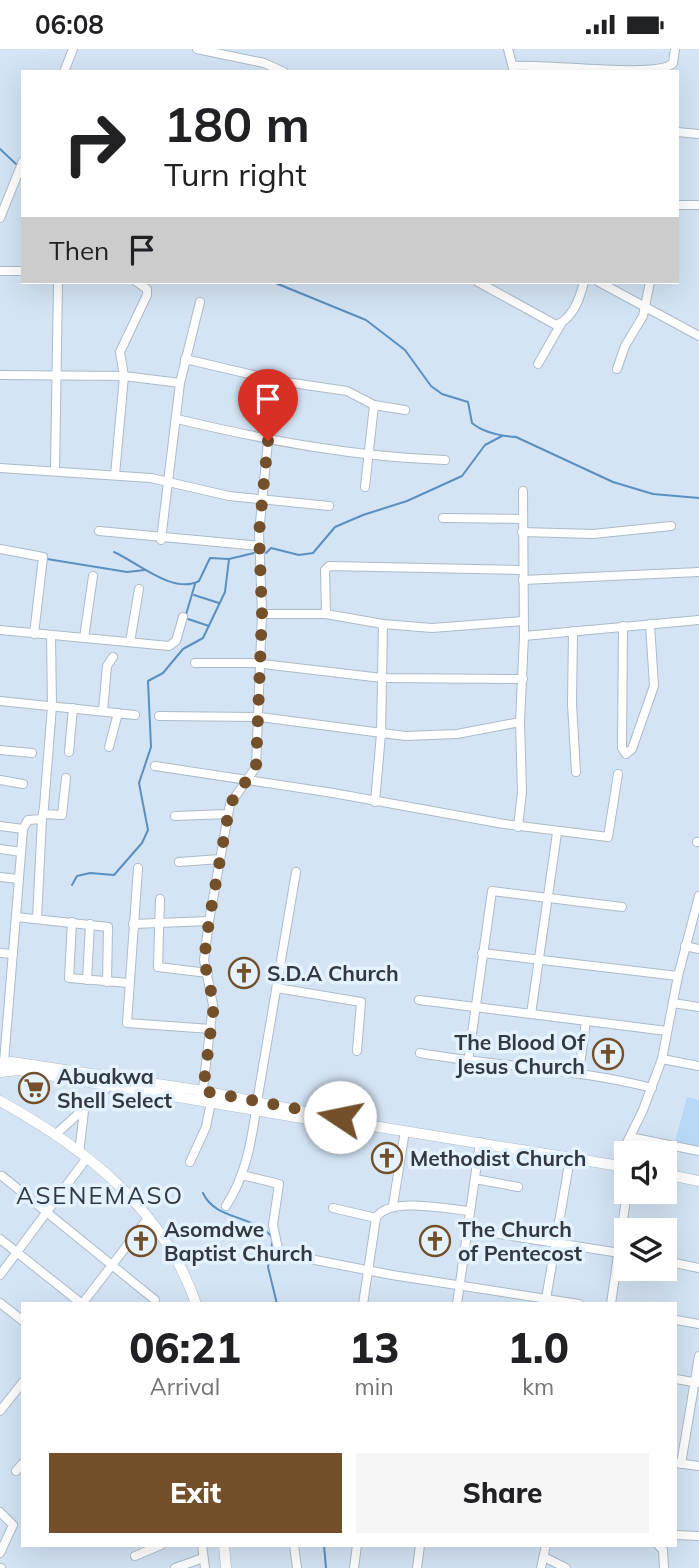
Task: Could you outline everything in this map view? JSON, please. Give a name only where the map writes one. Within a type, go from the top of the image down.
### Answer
[{"type":"main road","points":[[1,1066],[205,1098]]},
{"type":"main road","points":[[1,1066],[614,1165]]},
{"type":"main road","points":[[0,1101],[55,1135],[136,1200],[174,1253],[195,1302]]},
{"type":"main road","points":[[677,1176],[699,1181]]},
{"type":"main road","points":[[224,1547],[226,1568]]},
{"type":"street","points":[[65,70],[73,49]]},
{"type":"street","points":[[197,49],[264,63],[280,70]]},
{"type":"street","points":[[508,49],[513,69],[604,70]]},
{"type":"street","points":[[662,70],[673,63],[675,49]]},
{"type":"street","points":[[679,132],[699,134]]},
{"type":"street","points":[[0,218],[21,166]]},
{"type":"street","points":[[679,205],[699,205]]},
{"type":"street","points":[[0,271],[21,271]]},
{"type":"street","points":[[55,470],[58,284]]},
{"type":"street","points":[[115,475],[124,376],[121,348],[144,309],[148,295],[147,289],[140,284]]},
{"type":"street","points":[[482,284],[548,322],[561,324]]},
{"type":"street","points":[[538,364],[561,324],[580,299],[584,284]]},
{"type":"street","points":[[603,284],[699,336]]},
{"type":"street","points":[[617,369],[625,346],[635,334],[650,284]]},
{"type":"street","points":[[161,540],[180,383],[200,302]]},
{"type":"street","points":[[185,359],[279,381],[347,391],[374,405],[405,410]]},
{"type":"street","points":[[0,375],[124,376],[180,383]]},
{"type":"street","points":[[190,1162],[205,1128],[205,1098],[214,1005],[204,960],[209,921],[228,814],[234,795],[256,767],[262,666],[262,496],[268,441],[279,381]]},
{"type":"street","points":[[365,487],[374,405]]},
{"type":"street","points":[[177,419],[268,441],[369,454],[445,460]]},
{"type":"street","points":[[0,468],[156,479],[229,496],[262,496],[329,506]]},
{"type":"street","points":[[518,827],[522,792],[520,722],[524,636],[523,491]]},
{"type":"street","points":[[443,518],[522,519]]},
{"type":"street","points":[[522,532],[593,534],[671,526]]},
{"type":"street","points":[[99,531],[161,540],[260,546]]},
{"type":"street","points":[[0,549],[43,557],[34,634]]},
{"type":"street","points":[[326,614],[325,570],[329,566],[523,575],[699,572]]},
{"type":"street","points":[[84,638],[93,576]]},
{"type":"street","points":[[130,642],[139,589]]},
{"type":"street","points":[[262,614],[326,614],[383,624],[449,628],[523,621]]},
{"type":"street","points":[[0,630],[173,645],[183,617]]},
{"type":"street","points":[[524,636],[699,620]]},
{"type":"street","points":[[375,802],[381,734],[383,624]]},
{"type":"street","points":[[623,626],[622,748],[626,754],[632,749],[654,686],[650,624]]},
{"type":"street","points":[[573,631],[572,703],[576,772]]},
{"type":"street","points":[[37,919],[52,706],[51,636]]},
{"type":"street","points":[[103,712],[107,666],[113,657]]},
{"type":"street","points":[[195,663],[254,663],[382,678],[523,679]]},
{"type":"street","points":[[0,701],[135,715]]},
{"type":"street","points":[[69,752],[73,708]]},
{"type":"street","points":[[109,747],[118,713]]},
{"type":"street","points":[[159,716],[260,717],[381,734],[457,734],[520,722]]},
{"type":"street","points":[[0,750],[33,753]]},
{"type":"street","points":[[155,766],[248,779],[518,827],[557,833],[610,836],[618,774]]},
{"type":"street","points":[[1,1066],[23,829],[28,820],[62,815],[66,779]]},
{"type":"street","points":[[0,781],[23,784]]},
{"type":"street","points":[[174,816],[228,814]]},
{"type":"street","points":[[0,826],[23,829]]},
{"type":"street","points":[[531,1014],[557,833]]},
{"type":"street","points":[[0,849],[21,852]]},
{"type":"street","points":[[179,862],[220,859]]},
{"type":"street","points":[[138,868],[126,1020],[129,1025],[211,1029]]},
{"type":"street","points":[[226,1206],[242,1175],[296,872]]},
{"type":"street","points":[[0,877],[19,879]]},
{"type":"street","points":[[468,1062],[492,891],[548,895],[622,907]]},
{"type":"street","points":[[629,1141],[662,1059],[678,976],[699,896]]},
{"type":"street","points":[[160,899],[158,968],[208,973]]},
{"type":"street","points":[[16,917],[109,928],[107,982]]},
{"type":"street","points":[[133,924],[209,921]]},
{"type":"street","points":[[72,922],[69,978],[129,983]]},
{"type":"street","points":[[87,980],[90,924]]},
{"type":"street","points":[[685,946],[699,949]]},
{"type":"street","points":[[0,953],[13,954]]},
{"type":"street","points":[[482,953],[678,976]]},
{"type":"street","points":[[277,988],[361,1002],[357,1051]]},
{"type":"street","points":[[419,1000],[667,1031]]},
{"type":"street","points":[[673,1003],[699,1007]]},
{"type":"street","points":[[579,1072],[586,1021]]},
{"type":"street","points":[[419,1053],[468,1062],[579,1072],[652,1088]]},
{"type":"street","points":[[662,1059],[699,1066]]},
{"type":"street","points":[[55,1135],[85,1111],[110,1085]]},
{"type":"street","points":[[0,1275],[83,1156],[85,1111]]},
{"type":"street","points":[[393,1205],[405,1131]]},
{"type":"street","points":[[630,1137],[699,1151]]},
{"type":"street","points":[[457,1302],[480,1142]]},
{"type":"street","points":[[546,1299],[570,1158]]},
{"type":"street","points":[[242,1175],[279,1184],[273,1225],[279,1253],[368,1271],[566,1302]]},
{"type":"street","points":[[2,1176],[112,1262],[155,1300]]},
{"type":"street","points":[[475,1179],[517,1187]]},
{"type":"street","points":[[362,1302],[376,1218],[383,1209],[393,1205],[470,1211]]},
{"type":"street","points":[[333,1208],[376,1218]]},
{"type":"street","points":[[83,1302],[149,1217]]},
{"type":"street","points":[[468,1229],[614,1253]]},
{"type":"street","points":[[0,1239],[79,1302]]},
{"type":"street","points":[[677,1263],[699,1268]]},
{"type":"street","points":[[611,1302],[617,1281]]},
{"type":"street","points":[[0,1303],[21,1319]]},
{"type":"street","points":[[677,1320],[699,1324]]},
{"type":"street","points":[[699,1356],[696,1383],[678,1464],[699,1466]]},
{"type":"street","points":[[677,1379],[696,1383]]},
{"type":"street","points":[[0,1411],[21,1386]]},
{"type":"street","points":[[16,1471],[21,1465]]},
{"type":"street","points":[[0,1512],[13,1523],[0,1553]]},
{"type":"street","points":[[677,1535],[699,1536]]},
{"type":"street","points":[[677,1541],[688,1535]]},
{"type":"street","points":[[135,1556],[156,1547]]},
{"type":"street","points":[[202,1547],[205,1568]]},
{"type":"street","points":[[294,1547],[297,1568]]},
{"type":"street","points":[[355,1568],[357,1547]]},
{"type":"street","points":[[417,1568],[420,1547]]},
{"type":"street","points":[[541,1568],[546,1547]]},
{"type":"street","points":[[664,1568],[667,1547]]},
{"type":"street","points":[[174,1568],[203,1557]]},
{"type":"street","points":[[544,1557],[566,1568]]},
{"type":"shaded area","points":[[687,1097],[699,1100],[699,1152],[677,1146],[675,1141]]},
{"type":"waterway","points":[[0,149],[17,165]]},
{"type":"waterway","points":[[278,284],[366,320],[405,350],[431,386],[442,394],[468,402],[472,423],[482,429],[516,437],[613,482],[653,494],[699,498]]},
{"type":"waterway","points":[[266,553],[271,548],[299,555],[313,553],[335,527],[407,501],[462,476],[485,445],[502,436]]},
{"type":"waterway","points":[[114,552],[155,575],[178,584],[199,581],[210,558],[229,559],[254,553]]},
{"type":"waterway","points":[[47,559],[127,572],[145,570]]},
{"type":"waterway","points":[[72,885],[77,876],[90,873],[114,875],[142,843],[148,830],[139,783],[151,747],[148,681],[163,673],[183,649],[203,638],[225,592],[229,559]]},
{"type":"waterway","points":[[195,584],[185,618],[209,626]]},
{"type":"waterway","points":[[194,595],[219,603]]},
{"type":"waterway","points":[[203,1193],[217,1209],[257,1226],[273,1239],[268,1267],[277,1302]]},
{"type":"waterway","points":[[324,1547],[326,1568]]},
{"type":"place","name":"S.D.A Church","points":[[244,973]]},
{"type":"place","name":"The Blood Of Jesus Church","points":[[608,1054]]},
{"type":"place","name":"Abuakwa Shell Select","points":[[34,1088]]},
{"type":"place","name":"Methodist Church","points":[[387,1158]]},
{"type":"place","name":"Asomdwe Baptist Church","points":[[141,1241]]},
{"type":"place","name":"The Church of Pentecost","points":[[435,1241]]},
{"type":"district","name":"ASENEMASO","points":[[100,1195]]},
{"type":"route","points":[[268,441],[259,533],[262,666],[256,767],[253,775],[240,787],[230,804],[209,921],[204,960],[214,1005],[203,1091],[340,1117]]}]
